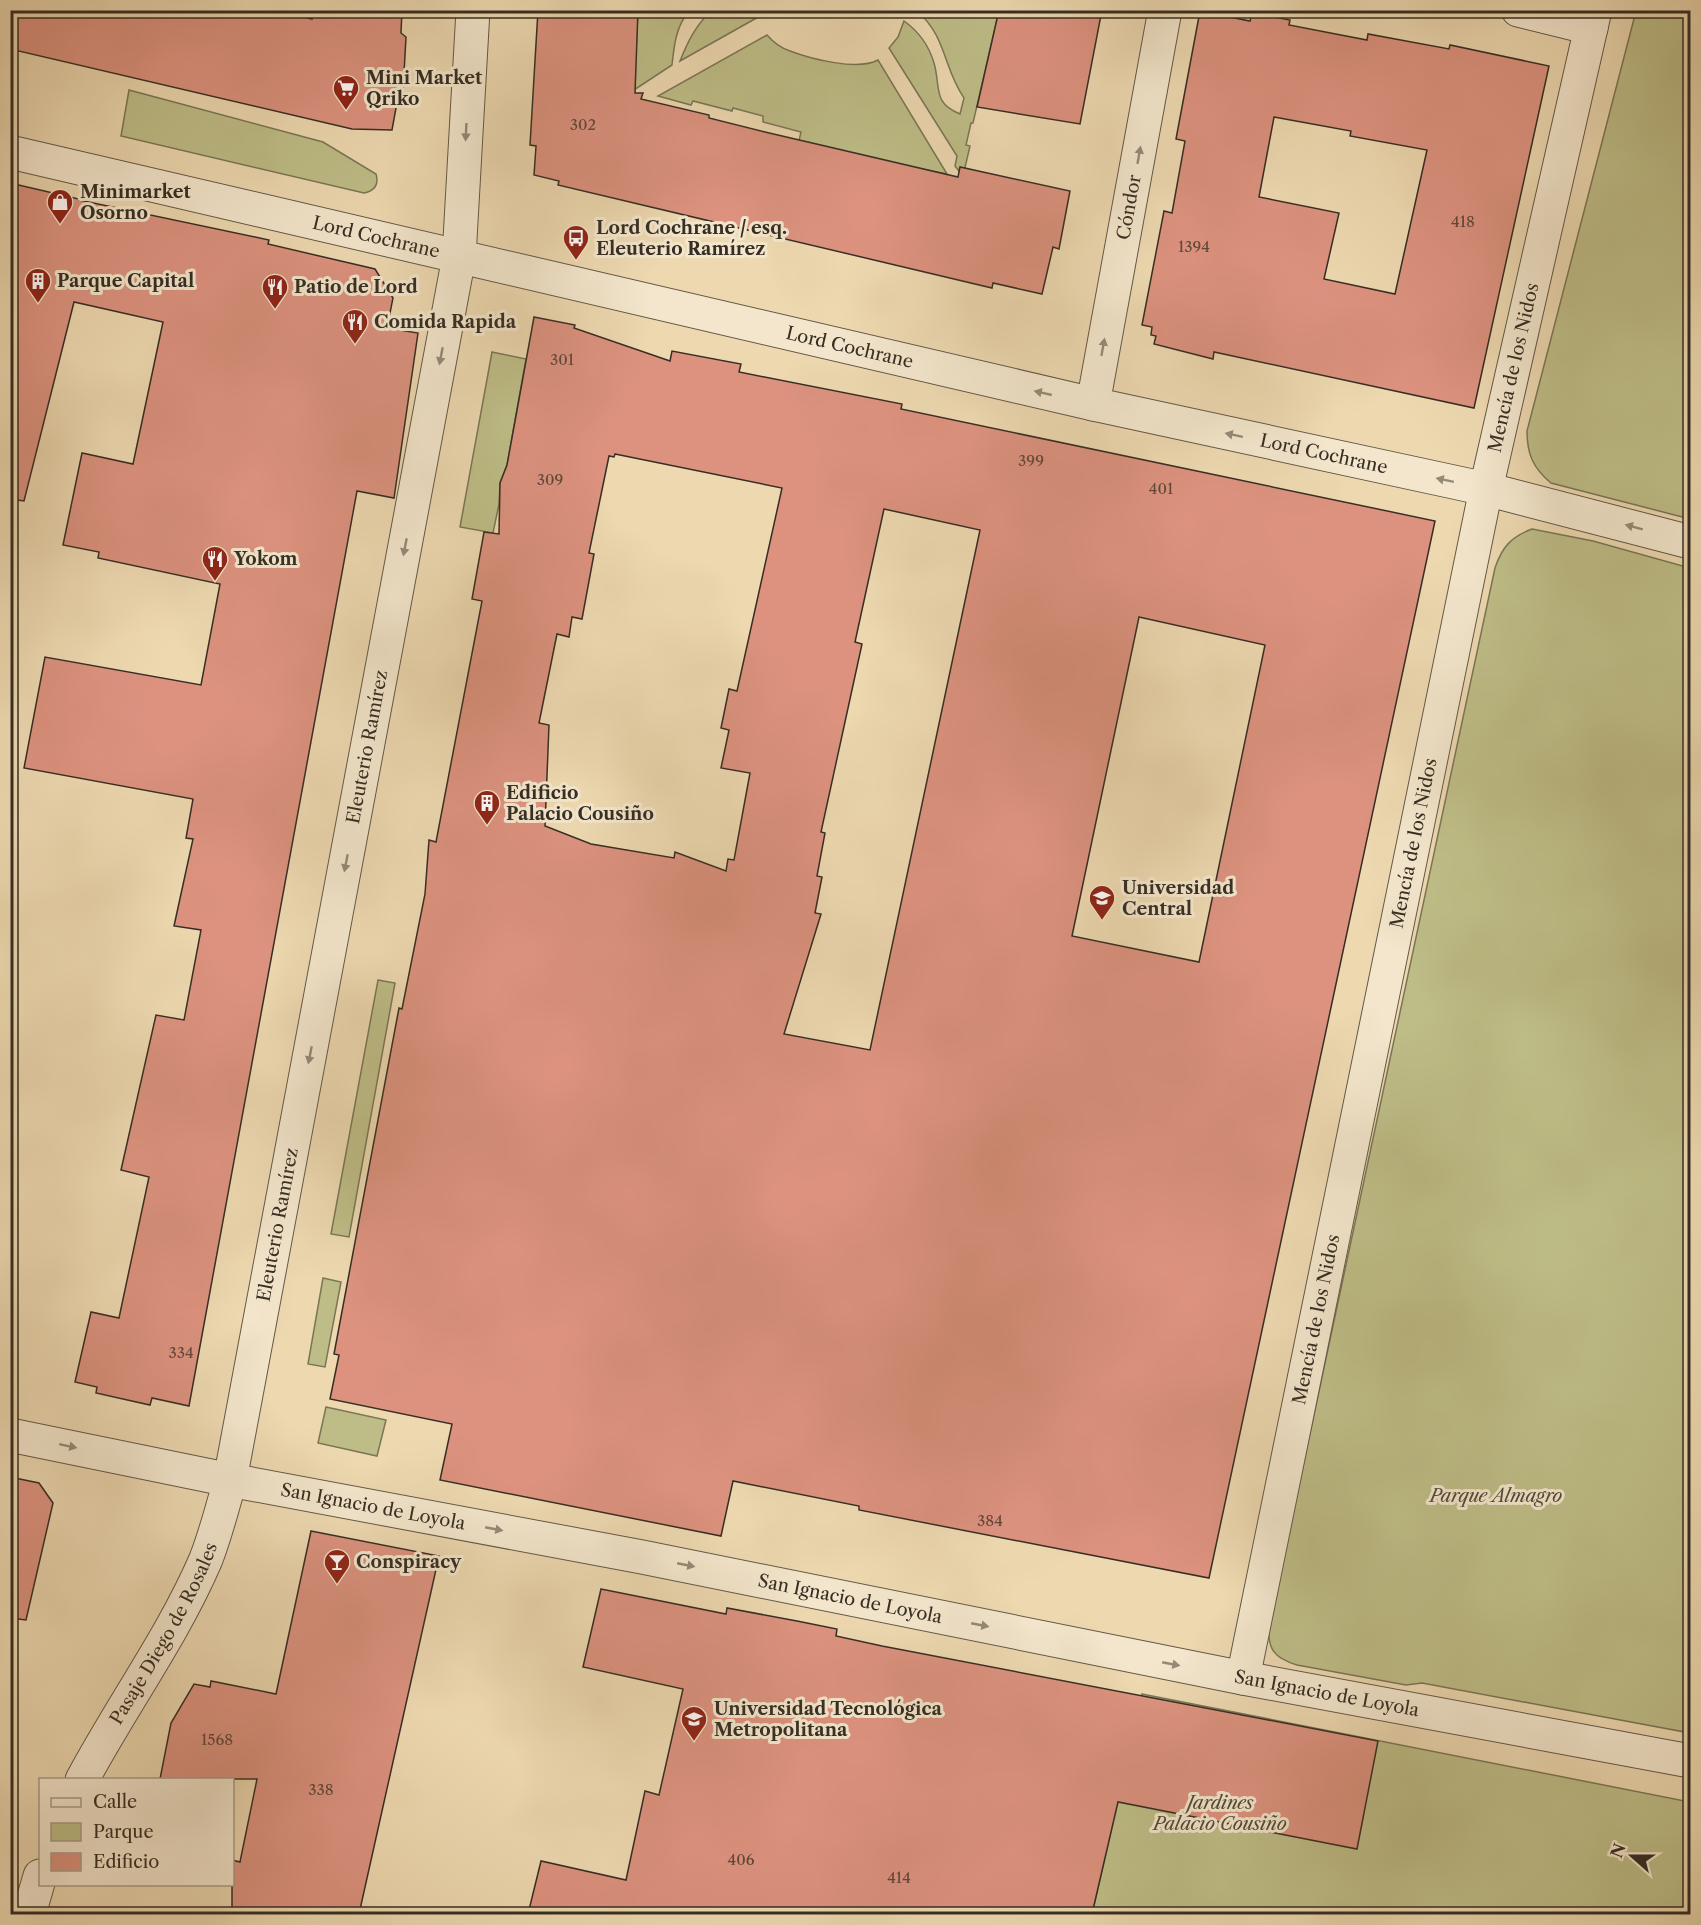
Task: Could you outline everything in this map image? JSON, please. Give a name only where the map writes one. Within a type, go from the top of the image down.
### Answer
[{"type":"street","name":"Eleuterio Ramírez","points":[[230,1480],[459,257],[473,10]]},
{"type":"street","name":"Cóndor","points":[[1093,404],[1165,10]]},
{"type":"street","points":[[1518,10],[1593,19]]},
{"type":"street","name":"Mencía de los Nidos","points":[[1243,1678],[1486,489],[1593,19]]},
{"type":"street","name":"Lord Cochrane","points":[[10,152],[1093,404],[1486,489],[1690,542]]},
{"type":"street","name":"San Ignacio de Loyola","points":[[10,1435],[230,1480],[642,1557],[1243,1678],[1690,1761]]},
{"type":"street","name":"Pasaje Diego de Rosales","points":[[83,1778],[190,1593],[220,1520],[230,1480]]},
{"type":"street","points":[[28,1914],[39,1879]]},
{"type":"green space","points":[[712,10],[759,11],[760,16],[680,61],[701,21]]},
{"type":"green space","points":[[638,11],[689,11],[678,30],[672,65],[634,90]]},
{"type":"green space","points":[[917,11],[999,11],[966,145],[970,146],[963,176],[955,166],[957,156],[889,48],[898,37],[904,21],[918,34],[929,51],[934,63],[941,99],[951,110],[960,114],[964,98],[957,87],[940,42],[927,21]]},
{"type":"green space","points":[[1636,11],[1690,11],[1690,519],[1551,483],[1535,466],[1527,439],[1527,431]]},
{"type":"green space","points":[[767,35],[787,50],[822,60],[859,64],[878,60],[947,174],[798,145],[801,132],[763,122],[763,116],[693,101],[691,105],[658,96]]},
{"type":"green space","points":[[129,90],[323,142],[376,174],[376,184],[371,191],[364,193],[121,136]]},
{"type":"green space","points":[[492,352],[526,359],[507,465],[500,483],[499,504],[493,533],[460,527]]},
{"type":"green space","name":"Parque Almagro","points":[[1532,529],[1593,541],[1690,568],[1690,1733],[1422,1683],[1406,1685],[1297,1665],[1278,1656],[1269,1640],[1269,1625],[1495,568],[1508,544]]},
{"type":"green space","points":[[378,980],[395,983],[349,1237],[331,1234]]},
{"type":"green space","points":[[323,1278],[341,1282],[325,1367],[308,1364]]},
{"type":"green space","points":[[326,1407],[386,1420],[377,1456],[318,1443]]},
{"type":"green space","name":"Jardines Palacio Cousiño","points":[[1142,1694],[1690,1802],[1690,1914],[1092,1914]]},
{"type":"building","points":[[10,10],[272,10],[312,19],[312,10],[402,10],[401,33],[406,37],[403,91],[398,97],[392,130],[352,129],[10,49]]},
{"type":"building","points":[[538,10],[638,10],[635,93],[643,93],[641,99],[709,115],[709,118],[765,132],[958,177],[960,167],[1070,191],[1059,249],[1053,247],[1042,294],[993,283],[992,288],[558,185],[559,181],[534,175],[536,146],[530,145]]},
{"type":"building","points":[[999,10],[1102,10],[1080,124],[977,107]]},
{"type":"building","points":[[1200,11],[1250,21],[1252,13],[1290,20],[1289,25],[1367,40],[1368,34],[1449,49],[1450,45],[1549,66],[1474,408],[1214,352],[1213,359],[1154,344],[1156,336],[1151,335],[1152,327],[1142,325],[1164,211],[1172,213],[1185,141],[1176,139]],"holes":[[[1274,117],[1351,131],[1350,136],[1427,150],[1395,294],[1324,279],[1339,213],[1259,197]]]},
{"type":"building","points":[[10,183],[269,240],[268,244],[375,269],[393,298],[387,328],[418,333],[394,498],[357,491],[189,1406],[152,1398],[150,1405],[96,1393],[97,1387],[75,1382],[91,1312],[119,1318],[149,1177],[121,1170],[156,1015],[184,1020],[201,930],[174,926],[193,839],[186,838],[193,799],[24,768],[45,657],[201,685],[220,584],[98,558],[99,552],[63,545],[82,453],[133,464],[163,322],[74,302],[24,501],[10,499]]},
{"type":"building","points":[[534,317],[575,325],[574,328],[670,361],[672,351],[741,364],[739,372],[902,404],[901,409],[1435,521],[1209,1578],[859,1510],[859,1506],[733,1481],[721,1536],[440,1480],[452,1424],[330,1399],[339,1355],[334,1354],[399,1008],[402,1009],[425,894],[429,840],[436,842],[482,601],[472,599],[484,532],[499,534],[500,483],[507,465]],"holes":[[[615,454],[782,488],[737,691],[729,689],[721,728],[729,730],[721,768],[750,773],[734,860],[728,859],[726,871],[675,852],[674,858],[591,844],[545,826],[549,725],[539,723],[557,634],[569,637],[572,617],[582,619],[594,554],[589,553],[609,456],[614,457]],[[884,509],[980,530],[870,1050],[784,1034],[821,914],[815,913],[822,877],[817,876],[825,833],[821,832],[862,644],[855,642]],[[1139,617],[1265,645],[1199,962],[1072,936]]]},
{"type":"building","points":[[10,1477],[39,1483],[53,1503],[26,1620],[10,1618]]},
{"type":"building","points":[[311,1531],[439,1556],[359,1914],[232,1914],[234,1860],[240,1862],[257,1779],[160,1778],[171,1723],[194,1684],[210,1687],[211,1681],[276,1694]]},
{"type":"building","name":"Universidad Tecnológica Metropolitana","points":[[601,1589],[726,1614],[727,1608],[797,1621],[837,1629],[836,1636],[882,1646],[1378,1741],[1357,1849],[1118,1802],[1092,1914],[528,1914],[541,1861],[626,1880],[645,1791],[659,1795],[683,1689],[583,1667]]},
{"type":"place","name":"Mini Market Qriko","points":[[346,111]]},
{"type":"place","name":"Minimarket Osorno","points":[[60,225]]},
{"type":"place","name":"Lord Cochrane / esq. Eleuterio Ramírez","points":[[576,261]]},
{"type":"place","name":"Parque Capital","points":[[38,304]]},
{"type":"place","name":"Patio de Lord","points":[[275,310]]},
{"type":"place","name":"Comida Rapida","points":[[355,345]]},
{"type":"place","name":"Yokom","points":[[215,582]]},
{"type":"place","name":"Edificio Palacio Cousiño","points":[[487,826]]},
{"type":"place","name":"Universidad Central","points":[[1102,921]]},
{"type":"place","name":"Conspiracy","points":[[337,1585]]},
{"type":"place","name":"Universidad Tecnológica Metropolitana","points":[[694,1742]]}]
